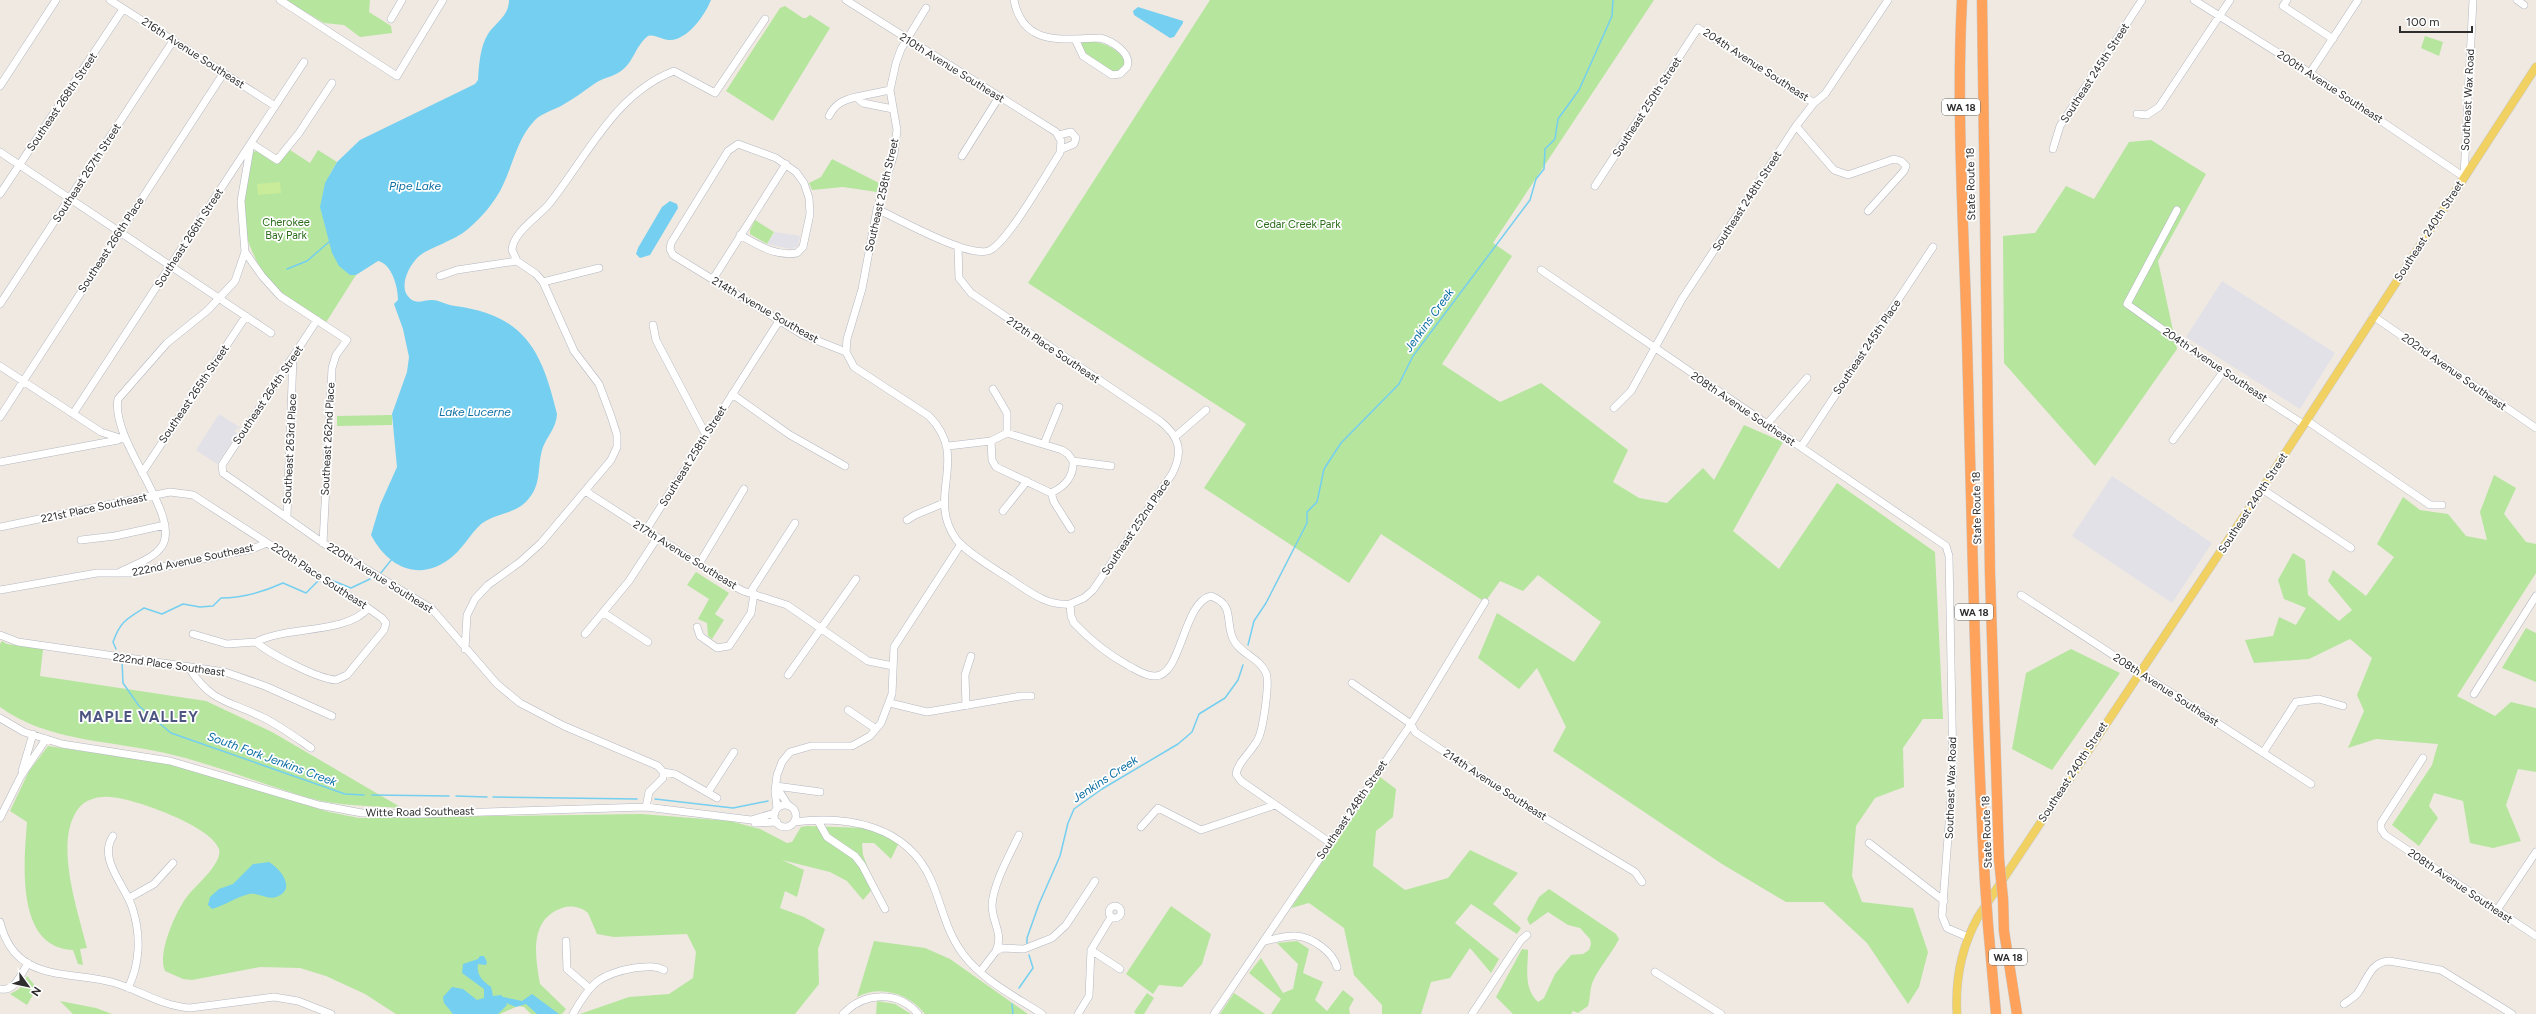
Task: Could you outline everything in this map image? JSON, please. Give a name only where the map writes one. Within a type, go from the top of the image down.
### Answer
[{"type":"highway","name":"State Route 18","points":[[1962,0],[1962,144],[1976,718],[1984,882],[1996,1014]]},
{"type":"highway","name":"State Route 18","points":[[1982,0],[1990,566],[1999,859],[2003,899],[2004,931],[2017,1014]]},
{"type":"main road","name":"Southeast 240th Street","points":[[1968,937],[1978,917],[2139,672],[2262,489],[2536,67]]},
{"type":"main road","points":[[1957,1014],[1957,977],[1968,937]]},
{"type":"street","points":[[0,86],[56,0]]},
{"type":"street","name":"216th Avenue Southeast","points":[[110,0],[275,106]]},
{"type":"street","points":[[280,0],[398,76],[443,0]]},
{"type":"street","points":[[391,19],[402,0]]},
{"type":"street","name":"210th Avenue Southeast","points":[[846,0],[999,97],[1060,138],[1068,131],[1075,136],[1074,144],[1062,149]]},
{"type":"street","points":[[1014,0],[1020,21],[1037,35],[1047,38],[1075,38],[1105,40],[1126,54],[1128,59],[1127,67],[1120,74],[1112,75],[1083,56],[1075,38]]},
{"type":"street","name":"Southeast 248th Street","points":[[1614,408],[1631,391],[1652,348],[1682,299],[1796,126],[1814,103],[1825,94],[1888,0]]},
{"type":"street","name":"Southeast 245th Street","points":[[2053,149],[2060,126],[2142,0]]},
{"type":"street","name":"200th Avenue Southeast","points":[[2194,0],[2310,73],[2464,177]]},
{"type":"street","points":[[2137,114],[2147,115],[2159,107],[2230,0]]},
{"type":"street","points":[[2310,73],[2358,0]]},
{"type":"street","name":"Southeast Wax Road","points":[[2464,177],[2473,0]]},
{"type":"street","points":[[2517,0],[2524,5]]},
{"type":"street","points":[[2285,3],[2333,39]]},
{"type":"street","name":"Southeast 258th Street","points":[[846,352],[847,339],[862,289],[877,209],[894,154],[897,130],[890,90],[896,63],[906,39],[926,8]]},
{"type":"street","name":"Southeast 268th Street","points":[[0,194],[124,9]]},
{"type":"street","points":[[465,649],[467,615],[475,599],[488,585],[536,550],[611,460],[616,447],[617,435],[599,384],[574,351],[543,282],[536,274],[517,261],[512,250],[516,238],[549,204],[603,127],[638,92],[658,77],[674,71],[715,93],[765,19]]},
{"type":"street","name":"204th Avenue Southeast","points":[[1698,28],[1814,103]]},
{"type":"street","name":"Southeast 250th Street","points":[[1595,186],[1698,28]]},
{"type":"street","name":"Southeast 267th Street","points":[[0,304],[173,41]]},
{"type":"street","name":"Southeast 266th Street","points":[[73,414],[304,62]]},
{"type":"street","name":"Southeast 266th Place","points":[[0,417],[223,74]]},
{"type":"street","points":[[118,573],[159,550],[165,539],[165,525],[154,495],[126,440],[117,414],[117,403],[121,394],[167,343],[220,299],[235,281],[245,252],[241,193],[251,143],[277,160],[300,133],[332,83]]},
{"type":"street","points":[[829,116],[836,106],[856,97],[890,90]]},
{"type":"street","points":[[856,97],[863,103],[893,109]]},
{"type":"street","points":[[962,156],[999,97]]},
{"type":"street","points":[[1796,126],[1834,170],[1840,174],[1848,175],[1894,159],[1901,161],[1906,166],[1904,171],[1868,211]]},
{"type":"street","points":[[877,209],[958,247],[981,252],[994,249],[1062,149],[1060,138]]},
{"type":"street","name":"214th Avenue Southeast","points":[[786,164],[771,156],[738,144],[728,151],[671,243],[670,249],[676,259],[713,279],[779,321],[812,339],[846,352]]},
{"type":"street","points":[[0,152],[70,198],[119,233],[271,333]]},
{"type":"street","points":[[713,279],[740,235],[786,164],[800,177],[808,191],[810,214],[803,248],[797,253],[788,254],[764,249],[740,235]]},
{"type":"street","name":"204th Avenue Southeast","points":[[2177,210],[2127,304],[2223,372],[2305,422],[2430,505],[2442,505]]},
{"type":"street","name":"212th Place Southeast","points":[[958,247],[959,278],[970,293],[1160,421],[1176,436]]},
{"type":"street","name":"Southeast 245th Place","points":[[1801,447],[1933,248]]},
{"type":"street","points":[[245,252],[262,276],[280,296],[317,320]]},
{"type":"street","points":[[440,276],[457,270],[517,261]]},
{"type":"street","points":[[543,282],[599,268]]},
{"type":"street","name":"208th Avenue Southeast","points":[[1541,270],[1652,348],[1767,424],[1946,546]]},
{"type":"street","name":"Southeast 265th Street","points":[[142,473],[246,316]]},
{"type":"street","name":"202nd Avenue Southeast","points":[[2373,316],[2536,428]]},
{"type":"street","name":"Southeast 262nd Place","points":[[317,320],[347,340],[336,355],[332,368],[323,543]]},
{"type":"street","name":"Southeast 264th Street","points":[[221,470],[222,464],[317,320]]},
{"type":"street","name":"Southeast 258th Street","points":[[646,530],[779,321]]},
{"type":"street","points":[[653,325],[656,340],[706,435]]},
{"type":"street","points":[[846,352],[854,367],[929,416],[936,423],[948,446],[949,460],[944,503],[948,522],[961,544],[1041,600],[1054,604],[1070,604],[1071,616],[1082,631],[1117,659],[1141,672],[1156,677],[1163,674],[1171,664],[1189,621],[1201,601],[1211,596],[1222,603],[1230,615],[1231,632],[1236,644],[1265,670],[1268,677],[1265,691],[1263,726],[1258,741],[1237,769],[1236,774],[1241,781],[1329,842]]},
{"type":"street","name":"Southeast 263rd Place","points":[[287,516],[293,357]]},
{"type":"street","points":[[0,366],[101,432],[126,440]]},
{"type":"street","points":[[2173,440],[2223,372]]},
{"type":"street","points":[[1767,424],[1807,378]]},
{"type":"street","points":[[993,389],[1007,414],[1007,433]]},
{"type":"street","points":[[732,394],[790,435],[845,466]]},
{"type":"street","points":[[1044,444],[1059,407]]},
{"type":"street","points":[[1176,436],[1206,410]]},
{"type":"street","points":[[948,446],[991,441],[1007,433],[1066,451],[1073,461],[1072,471],[1068,480],[1051,493]]},
{"type":"street","name":"Southeast 252nd Place","points":[[1070,604],[1084,598],[1093,590],[1172,474],[1176,466],[1178,450],[1176,436]]},
{"type":"street","points":[[0,462],[113,440],[126,440]]},
{"type":"street","points":[[991,441],[992,460],[996,467],[1051,493],[1054,502],[1071,529]]},
{"type":"street","points":[[1073,461],[1111,466]]},
{"type":"street","name":"220th Avenue Southeast","points":[[221,470],[225,476],[287,516],[294,524],[432,609],[465,649],[497,684],[524,705],[564,726],[658,766],[663,772],[675,774],[717,798]]},
{"type":"street","points":[[1003,511],[1027,481]]},
{"type":"street","points":[[699,564],[744,489]]},
{"type":"street","points":[[2262,489],[2351,548]]},
{"type":"street","name":"221st Place Southeast","points":[[0,527],[176,491],[188,494]]},
{"type":"street","name":"217th Avenue Southeast","points":[[585,491],[730,584],[752,593],[787,604],[868,661],[892,666]]},
{"type":"street","name":"220th Place Southeast","points":[[188,494],[196,496],[368,608],[382,618],[386,624],[384,630],[347,674],[340,680],[330,679],[264,650],[256,642]]},
{"type":"street","points":[[907,520],[915,515],[944,503]]},
{"type":"street","points":[[698,627],[700,636],[717,648],[725,648],[732,644],[749,616],[752,593],[795,523]]},
{"type":"street","points":[[82,540],[115,536],[165,525]]},
{"type":"street","points":[[585,634],[604,613],[629,581],[657,538]]},
{"type":"street","name":"222nd Avenue Southeast","points":[[0,590],[97,572],[133,573],[252,549],[267,542]]},
{"type":"street","points":[[777,822],[776,786],[779,767],[790,752],[811,746],[852,746],[870,736],[876,729],[890,703],[894,647],[899,637],[961,544]]},
{"type":"street","name":"Southeast Wax Road","points":[[1946,546],[1949,556],[1953,771],[1942,916],[1944,925],[1954,932],[1968,937]]},
{"type":"street","points":[[788,675],[856,579]]},
{"type":"street","name":"208th Avenue Southeast","points":[[2021,595],[2311,784]]},
{"type":"street","points":[[2474,694],[2536,596]]},
{"type":"street","name":"Southeast 248th Street","points":[[1214,1014],[1265,941],[1329,842],[1411,724],[1485,602]]},
{"type":"street","points":[[193,634],[220,643],[256,642],[288,632],[327,627],[359,617],[368,608]]},
{"type":"street","points":[[604,613],[648,642]]},
{"type":"street","name":"222nd Place Southeast","points":[[0,635],[18,642],[189,668],[225,672],[246,678],[332,716]]},
{"type":"street","points":[[966,706],[965,675],[971,656]]},
{"type":"street","points":[[189,668],[202,687],[211,694],[261,717],[311,748]]},
{"type":"street","name":"214th Avenue Southeast","points":[[1352,684],[1411,724],[1415,732],[1535,812],[1635,872],[1642,882]]},
{"type":"street","points":[[890,703],[927,712],[1021,696],[1031,696]]},
{"type":"street","points":[[2263,752],[2296,702],[2319,699],[2343,706]]},
{"type":"street","points":[[848,710],[876,729]]},
{"type":"street","name":"Witte Road Southeast","points":[[0,718],[46,739],[89,750],[170,761],[319,805],[362,813],[421,814],[646,807],[751,820],[788,805],[793,808],[796,814],[815,821]]},
{"type":"street","points":[[0,818],[20,776],[33,734]]},
{"type":"street","points":[[20,776],[46,739]]},
{"type":"street","points":[[708,792],[734,752]]},
{"type":"street","name":"208th Avenue Southeast","points":[[2423,758],[2381,822],[2381,829],[2385,835],[2536,936]]},
{"type":"street","points":[[646,807],[647,796],[663,778],[663,772]]},
{"type":"street","points":[[776,786],[820,792]]},
{"type":"street","points":[[776,786],[788,805]]},
{"type":"street","points":[[1141,827],[1158,808],[1201,830],[1208,830],[1276,805]]},
{"type":"street","points":[[794,822],[796,814]]},
{"type":"street","name":"Witte Road Southeast","points":[[732,817],[752,823],[777,822],[786,826],[794,822],[849,822],[867,825],[890,834],[909,848],[918,858],[930,878],[955,943],[966,958],[980,972],[1042,1014]]},
{"type":"street","points":[[815,821],[827,836],[855,856],[862,865],[886,909]]},
{"type":"street","points":[[980,972],[996,951],[1000,940],[992,906],[1006,862],[1019,835]]},
{"type":"street","points":[[113,836],[108,846],[108,856],[128,898],[136,922],[138,955],[137,966],[128,988]]},
{"type":"street","points":[[1869,844],[1944,901]]},
{"type":"street","points":[[2497,910],[2536,852]]},
{"type":"street","points":[[128,898],[154,884],[173,863]]},
{"type":"street","points":[[996,951],[1005,948],[1024,950],[1052,938],[1066,925],[1096,881]]},
{"type":"street","points":[[1078,1014],[1089,996],[1091,950],[1111,918]]},
{"type":"street","points":[[0,922],[7,943],[28,963],[43,972],[102,980],[179,1007],[190,1008],[274,997],[298,1001],[331,1014]]},
{"type":"street","points":[[1472,1014],[1521,940],[1527,935]]},
{"type":"street","points":[[1265,941],[1285,936],[1307,938],[1330,953],[1337,967]]},
{"type":"street","points":[[566,941],[567,969],[589,988]]},
{"type":"street","points":[[1091,950],[1120,969]]},
{"type":"street","points":[[2344,1004],[2357,993],[2374,968],[2383,962],[2390,961],[2441,970],[2512,1014]]},
{"type":"street","points":[[0,989],[7,990],[13,987],[28,963]]},
{"type":"street","points":[[573,1014],[589,988],[601,978],[615,971],[652,966],[664,970]]},
{"type":"street","points":[[1655,972],[1721,1014]]},
{"type":"street","points":[[843,1014],[855,1003],[880,996],[903,1001],[918,1014]]},
{"type":"shaded area","points":[[775,232],[800,236],[798,246],[791,249],[767,244]]},
{"type":"shaded area","points":[[2222,281],[2335,353],[2300,409],[2186,337]]},
{"type":"shaded area","points":[[219,414],[241,428],[236,429],[235,431],[237,434],[217,464],[196,450]]},
{"type":"shaded area","points":[[2112,476],[2212,543],[2172,603],[2072,536]]},
{"type":"green space","points":[[285,0],[370,0],[369,12],[391,26],[392,33],[360,37],[344,25],[324,23]]},
{"type":"green space","name":"Cedar Creek Park","points":[[1210,0],[1654,0],[1493,243],[1512,256],[1442,364],[1500,402],[1541,383],[1628,450],[1613,482],[1639,498],[1667,503],[1703,468],[1714,480],[1744,425],[1783,442],[1733,531],[1779,569],[1837,483],[1935,552],[1943,719],[1923,719],[1903,748],[1904,787],[1875,798],[1856,826],[1852,876],[1862,902],[1913,908],[1928,952],[1919,987],[1908,1004],[1867,943],[1823,902],[1786,902],[1722,864],[1553,751],[1566,727],[1537,668],[1519,689],[1478,658],[1497,613],[1574,662],[1601,622],[1538,575],[1523,591],[1500,581],[1485,602],[1381,534],[1349,583],[1204,488],[1246,424],[1028,283]]},
{"type":"green space","points":[[785,6],[803,18],[810,15],[830,28],[773,121],[726,91],[780,8]]},
{"type":"green space","points":[[2425,36],[2443,42],[2439,56],[2421,48]]},
{"type":"green space","points":[[1083,41],[1100,43],[1116,50],[1124,59],[1124,65],[1119,72],[1108,70],[1092,60],[1081,46]]},
{"type":"green space","points":[[2151,140],[2206,174],[2158,261],[2177,349],[2095,466],[2004,363],[2003,236],[2035,233],[2066,186],[2094,199],[2129,142]]},
{"type":"green space","name":"Cherokee Bay Park","points":[[290,150],[310,163],[318,150],[337,162],[328,178],[323,193],[322,207],[324,220],[328,233],[341,260],[350,275],[356,275],[325,324],[291,303],[274,288],[267,279],[255,257],[243,223],[243,198],[252,152],[257,151],[277,163]]},
{"type":"green space","points":[[832,159],[879,183],[877,192],[843,187],[812,190],[809,183],[821,177]]},
{"type":"green space","points":[[280,182],[281,193],[258,195],[257,184]]},
{"type":"green space","points":[[755,220],[774,232],[767,244],[750,234],[750,230]]},
{"type":"green space","points":[[392,415],[392,425],[337,426],[337,416]]},
{"type":"green space","points":[[2494,475],[2516,488],[2504,514],[2526,542],[2536,544],[2536,573],[2457,696],[2495,716],[2511,702],[2536,708],[2536,772],[2518,769],[2506,805],[2521,841],[2493,848],[2470,843],[2463,801],[2434,793],[2429,806],[2438,818],[2419,846],[2392,825],[2432,765],[2438,744],[2376,739],[2348,748],[2364,711],[2357,695],[2372,658],[2350,639],[2309,659],[2254,663],[2245,640],[2273,636],[2279,617],[2296,625],[2306,608],[2284,599],[2278,580],[2293,553],[2305,560],[2308,595],[2339,621],[2352,610],[2328,581],[2333,570],[2366,596],[2394,557],[2377,544],[2403,497],[2420,510],[2448,514],[2466,536],[2487,540],[2480,512]]},
{"type":"green space","points":[[696,572],[729,593],[715,614],[724,620],[712,639],[708,636],[707,623],[698,619],[709,599],[687,585]]},
{"type":"green space","points":[[2526,628],[2536,633],[2536,682],[2502,668]]},
{"type":"green space","points":[[2,641],[7,644],[43,649],[40,676],[206,701],[272,732],[402,808],[320,801],[219,768],[165,753],[59,734],[38,727],[0,707],[0,644]]},
{"type":"green space","points":[[2071,649],[2120,673],[2052,770],[2012,749],[2026,673]]},
{"type":"green space","points":[[48,746],[170,764],[329,812],[359,818],[641,814],[730,821],[760,829],[787,843],[792,842],[801,827],[807,826],[865,828],[900,840],[891,859],[874,843],[862,843],[863,855],[875,886],[863,900],[847,881],[830,872],[782,860],[804,870],[797,897],[785,891],[780,908],[804,917],[825,929],[818,949],[819,984],[795,1014],[580,1014],[629,997],[669,994],[693,978],[696,952],[687,934],[614,937],[597,934],[588,913],[579,908],[569,907],[562,908],[551,913],[544,921],[539,930],[536,951],[540,984],[566,1009],[562,1014],[531,1014],[524,1007],[518,1006],[500,1014],[396,1014],[365,994],[326,976],[300,968],[260,967],[192,980],[183,979],[165,971],[163,955],[172,923],[186,898],[209,873],[218,860],[219,849],[211,839],[200,830],[185,822],[152,807],[121,799],[110,797],[95,798],[82,804],[76,812],[70,826],[68,860],[74,898],[87,948],[80,949],[83,965],[78,964],[73,950],[54,946],[41,935],[32,919],[27,900],[25,859],[27,822],[10,811],[29,771]]},
{"type":"green space","points":[[1380,777],[1396,789],[1393,817],[1376,831],[1373,866],[1405,890],[1448,878],[1470,850],[1518,873],[1493,904],[1521,928],[1517,934],[1471,904],[1455,923],[1499,959],[1491,973],[1470,948],[1450,978],[1431,982],[1421,1014],[1382,1014],[1382,1005],[1354,975],[1344,928],[1309,903],[1291,908]]},
{"type":"green space","points":[[1549,889],[1616,934],[1619,939],[1594,979],[1591,986],[1588,1006],[1578,1013],[1573,1011],[1571,1014],[1513,1014],[1496,997],[1522,949],[1528,950],[1528,984],[1533,996],[1538,1002],[1544,998],[1555,974],[1571,955],[1583,954],[1589,950],[1591,944],[1590,939],[1580,928],[1568,925],[1548,912],[1530,925],[1527,919],[1539,897]]},
{"type":"green space","points":[[1171,906],[1211,934],[1202,964],[1182,987],[1159,985],[1153,994],[1126,974]]},
{"type":"green space","points":[[874,941],[925,948],[950,959],[1028,1014],[925,1014],[911,1001],[894,993],[875,991],[857,997]]},
{"type":"green space","points":[[1297,941],[1309,949],[1303,973],[1323,982],[1315,1000],[1327,1011],[1343,990],[1354,999],[1349,1008],[1350,1014],[1271,1014],[1281,999],[1249,973],[1261,958],[1283,993],[1293,989],[1298,964],[1277,943]]},
{"type":"green space","points":[[27,976],[37,988],[27,1005],[10,994],[19,989]]},
{"type":"green space","points":[[1147,993],[1154,998],[1144,1014],[1136,1014],[1134,1012]]},
{"type":"green space","points":[[1234,993],[1265,1014],[1220,1014]]},
{"type":"green space","points":[[60,1001],[96,1008],[112,1014],[73,1014]]},
{"type":"green space","points":[[877,1001],[895,1004],[911,1014],[876,1014]]},
{"type":"water","points":[[509,0],[711,0],[700,20],[689,32],[676,39],[669,40],[648,36],[640,44],[629,63],[621,71],[597,82],[561,106],[535,120],[524,135],[503,185],[488,209],[473,225],[462,233],[418,257],[406,275],[404,286],[405,291],[413,300],[419,302],[435,300],[479,311],[498,318],[514,328],[527,340],[537,355],[545,372],[557,414],[553,427],[541,453],[538,479],[534,491],[525,503],[481,524],[453,556],[441,564],[430,569],[418,570],[397,564],[378,547],[371,535],[380,505],[397,467],[392,414],[407,372],[409,357],[403,329],[394,304],[398,300],[397,289],[390,271],[383,263],[378,261],[356,275],[350,275],[339,266],[332,253],[320,207],[325,183],[337,162],[360,140],[475,84],[478,80],[480,56],[485,39],[504,15],[507,10]]},
{"type":"water","points":[[1138,7],[1183,21],[1183,23],[1174,37],[1170,38],[1134,15],[1133,11]]},
{"type":"water","points":[[670,201],[677,204],[678,208],[650,255],[640,258],[636,254],[638,248],[662,207]]},
{"type":"water","points":[[269,862],[278,869],[285,880],[285,890],[282,894],[273,898],[249,894],[212,909],[208,905],[210,897],[219,889],[233,884],[253,864]]},
{"type":"water","points":[[480,956],[484,956],[487,962],[486,965],[478,964],[479,975],[491,987],[493,996],[501,995],[503,997],[522,1001],[532,994],[559,1014],[537,1014],[526,1004],[516,1007],[506,1003],[507,1005],[498,1014],[453,1014],[444,1003],[443,997],[452,987],[463,989],[477,1000],[484,998],[484,989],[462,973],[463,964],[478,959]]},
{"type":"waterway","name":"Jenkins Creek","points":[[1248,645],[1254,621],[1266,603],[1307,523],[1307,512],[1317,502],[1324,469],[1341,443],[1399,384],[1413,356],[1530,200],[1536,179],[1544,169],[1545,149],[1555,139],[1558,119],[1579,90],[1612,16],[1613,0]]},
{"type":"waterway","points":[[287,269],[307,261],[329,242]]},
{"type":"waterway","name":"South Fork Jenkins Creek","points":[[380,574],[392,559]]},
{"type":"waterway","name":"South Fork Jenkins Creek","points":[[331,580],[351,588],[370,579]]},
{"type":"waterway","name":"South Fork Jenkins Creek","points":[[116,649],[113,642],[121,625],[128,618],[144,608],[162,614],[183,604],[200,607],[213,606],[221,598],[253,594],[283,583],[306,593],[318,581]]},
{"type":"waterway","name":"South Fork Jenkins Creek","points":[[122,661],[123,683],[139,706],[171,733],[345,794],[364,795]]},
{"type":"waterway","name":"Jenkins Creek","points":[[1027,945],[1027,938],[1039,904],[1060,856],[1068,823],[1074,809],[1102,789],[1178,744],[1192,732],[1199,714],[1225,698],[1238,680],[1243,665]]},
{"type":"waterway","name":"South Fork Jenkins Creek","points":[[372,795],[449,796]]},
{"type":"waterway","name":"South Fork Jenkins Creek","points":[[456,796],[487,797]]},
{"type":"waterway","name":"South Fork Jenkins Creek","points":[[493,797],[637,799]]},
{"type":"waterway","name":"South Fork Jenkins Creek","points":[[655,799],[733,808],[768,801]]},
{"type":"waterway","name":"Jenkins Creek","points":[[1019,988],[1033,968],[1029,955]]},
{"type":"waterway","name":"Jenkins Creek","points":[[1012,1004],[1013,1014]]},
{"type":"district","name":"MAPLE VALLEY","points":[[139,717]]},
{"type":"water label","name":"Pipe Lake","points":[[415,186]]},
{"type":"water label","name":"Lake Lucerne","points":[[475,412]]}]
